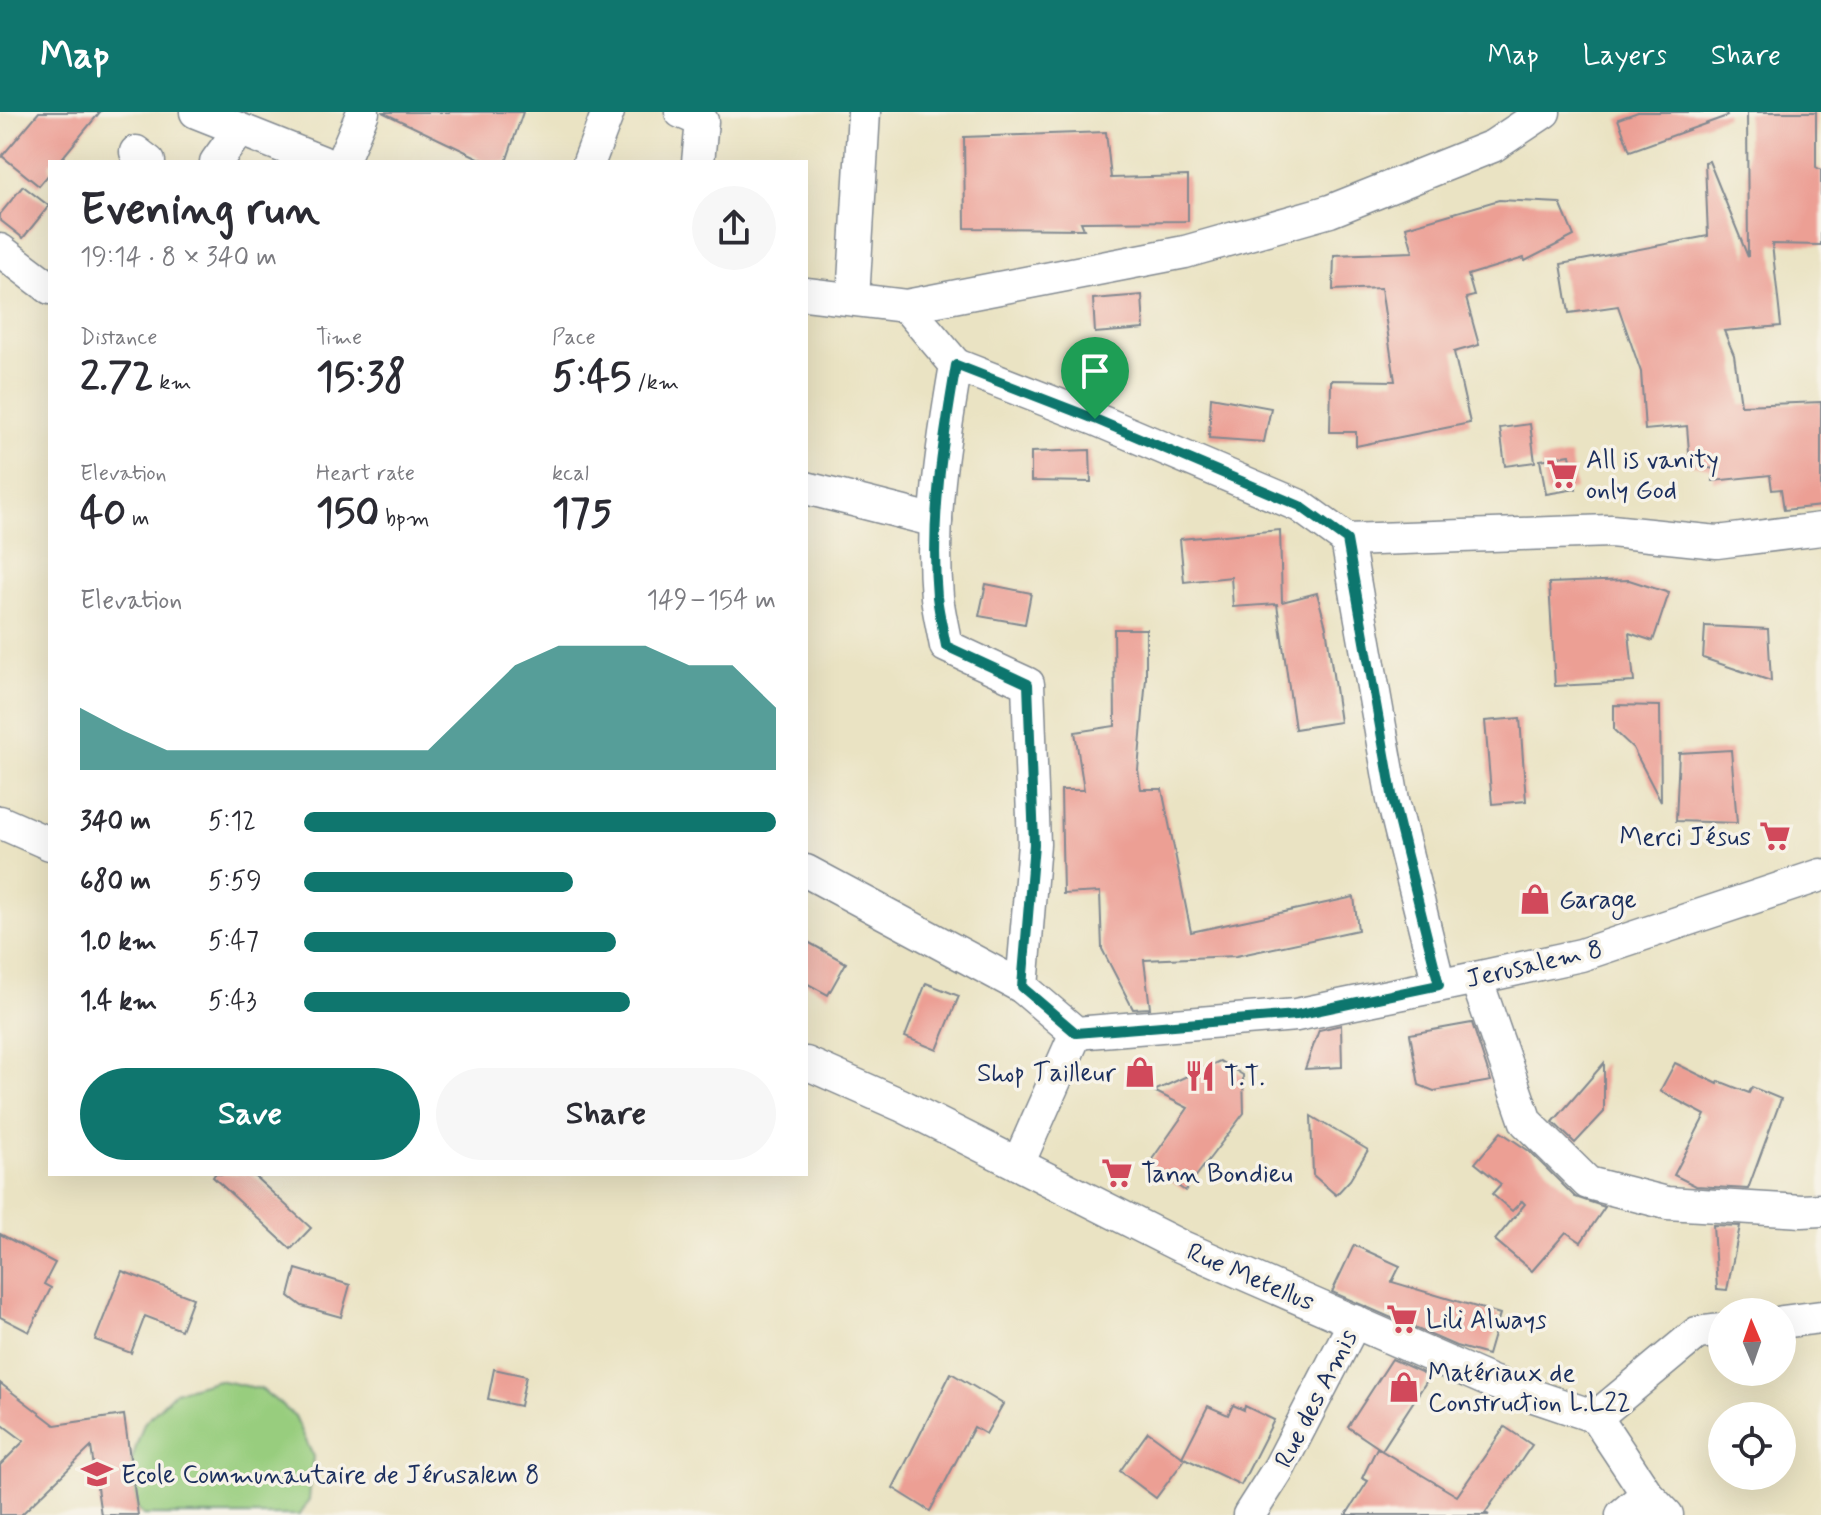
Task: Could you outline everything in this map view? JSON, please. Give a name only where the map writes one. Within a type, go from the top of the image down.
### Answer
[{"type":"street","points":[[196,112],[317,160]]},
{"type":"street","points":[[343,160],[363,112]]},
{"type":"street","points":[[590,160],[608,112]]},
{"type":"street","points":[[681,112],[702,121],[698,160]]},
{"type":"street","points":[[853,299],[864,112]]},
{"type":"street","points":[[808,294],[906,306],[1185,252],[1330,211],[1493,146],[1544,112]]},
{"type":"street","points":[[217,160],[239,130]]},
{"type":"street","points":[[0,250],[48,286]]},
{"type":"street","points":[[906,306],[956,365],[1095,419],[1300,506],[1347,540],[1611,531],[1717,542],[1821,529]]},
{"type":"street","points":[[956,365],[943,444],[936,521],[937,598],[946,646],[1028,684],[1034,844],[1022,987]]},
{"type":"street","points":[[808,489],[936,521]]},
{"type":"street","points":[[1347,540],[1393,800],[1439,985]]},
{"type":"street","points":[[0,822],[48,843]]},
{"type":"street","points":[[808,872],[1022,987],[1076,1033],[1018,1164]]},
{"type":"street","name":"Jerusalem 8","points":[[1076,1033],[1296,1015],[1476,978],[1581,955],[1821,875]]},
{"type":"street","points":[[1476,978],[1526,1122],[1588,1183],[1667,1203],[1821,1210]]},
{"type":"street","name":"Rue Metellus","points":[[808,1064],[901,1105],[1180,1246],[1492,1382],[1596,1417]]},
{"type":"street","points":[[1796,1320],[1821,1317]]},
{"type":"street","name":"Rue des Amis","points":[[1249,1515],[1279,1468],[1355,1321]]},
{"type":"street","points":[[1622,1515],[1657,1504],[1596,1417],[1697,1333],[1708,1332]]},
{"type":"green space","points":[[218,1380],[261,1389],[295,1416],[313,1456],[309,1500],[300,1515],[143,1515],[137,1508],[130,1465],[144,1423],[175,1392]]},
{"type":"building","points":[[39,112],[100,112],[61,160],[48,160],[48,175],[39,186],[2,156]]},
{"type":"building","points":[[382,112],[523,112],[507,160],[483,160]]},
{"type":"building","points":[[1638,112],[1726,112],[1727,116],[1630,151],[1618,119]]},
{"type":"building","points":[[1747,112],[1816,112],[1816,167],[1821,170],[1821,245],[1772,244],[1781,326],[1724,331],[1734,355],[1741,405],[1821,402],[1821,506],[1784,510],[1781,489],[1772,490],[1770,475],[1713,481],[1714,469],[1690,464],[1687,426],[1645,430],[1641,372],[1618,306],[1569,313],[1561,264],[1708,236],[1705,162],[1709,161],[1748,257]]},
{"type":"building","points":[[1106,132],[1111,178],[1188,176],[1188,221],[1081,222],[1084,229],[965,228],[964,137]]},
{"type":"building","points":[[23,186],[48,205],[23,238],[0,220],[0,214]]},
{"type":"building","points":[[1499,200],[1560,203],[1574,236],[1525,261],[1524,258],[1468,275],[1474,296],[1466,298],[1479,345],[1454,352],[1470,423],[1356,446],[1356,432],[1330,432],[1331,380],[1395,381],[1381,288],[1333,290],[1334,255],[1413,252],[1406,227]]},
{"type":"building","points":[[1142,295],[1144,329],[1095,333],[1093,299]]},
{"type":"building","points":[[1211,397],[1271,408],[1264,442],[1209,438]]},
{"type":"building","points":[[1530,424],[1535,462],[1505,466],[1500,428]]},
{"type":"building","points":[[1090,450],[1091,482],[1031,481],[1031,452]]},
{"type":"building","points":[[1570,455],[1576,489],[1546,494],[1540,460]]},
{"type":"building","points":[[1280,530],[1282,602],[1317,593],[1326,627],[1340,722],[1295,729],[1277,604],[1233,607],[1231,577],[1184,582],[1180,539]]},
{"type":"building","points":[[1629,580],[1669,593],[1653,641],[1629,633],[1634,682],[1555,686],[1549,583]]},
{"type":"building","points":[[986,584],[1031,593],[1025,624],[979,616]]},
{"type":"building","points":[[1705,626],[1768,629],[1771,681],[1703,658]]},
{"type":"building","points":[[1114,629],[1146,629],[1146,678],[1138,770],[1141,789],[1162,789],[1191,932],[1354,897],[1358,930],[1236,956],[1144,960],[1150,1008],[1133,1009],[1102,949],[1100,892],[1063,894],[1061,790],[1084,790],[1075,732],[1115,726]]},
{"type":"building","points":[[1614,705],[1660,706],[1661,802],[1633,748],[1614,730]]},
{"type":"building","points":[[1520,718],[1526,801],[1492,804],[1485,721]]},
{"type":"building","points":[[1731,750],[1737,823],[1676,821],[1679,753]]},
{"type":"building","points":[[808,942],[846,963],[828,995],[808,984]]},
{"type":"building","points":[[926,983],[959,996],[937,1050],[905,1037]]},
{"type":"building","points":[[1472,1023],[1491,1081],[1434,1091],[1419,1085],[1410,1034]]},
{"type":"building","points":[[1341,1025],[1342,1067],[1305,1069],[1319,1030]]},
{"type":"building","points":[[1220,1061],[1243,1075],[1244,1113],[1185,1191],[1148,1165],[1188,1108],[1154,1091]]},
{"type":"building","points":[[1604,1063],[1604,1112],[1575,1143],[1553,1122]]},
{"type":"building","points":[[1675,1063],[1718,1084],[1719,1081],[1749,1093],[1752,1087],[1781,1099],[1748,1189],[1696,1186],[1674,1175],[1705,1115],[1660,1091]]},
{"type":"building","points":[[1311,1116],[1368,1150],[1350,1180],[1336,1195],[1313,1175]]},
{"type":"building","points":[[1501,1132],[1529,1151],[1575,1197],[1605,1207],[1581,1242],[1566,1232],[1532,1271],[1495,1240],[1525,1204],[1522,1201],[1512,1211],[1492,1194],[1501,1184],[1475,1163]]},
{"type":"building","points":[[254,1176],[311,1228],[291,1249],[213,1177]]},
{"type":"building","points":[[1713,1225],[1740,1226],[1727,1290],[1717,1289]]},
{"type":"building","points":[[0,1234],[55,1263],[44,1284],[51,1288],[29,1332],[0,1317]]},
{"type":"building","points":[[1354,1245],[1400,1266],[1392,1282],[1500,1314],[1488,1355],[1456,1346],[1332,1292]]},
{"type":"building","points":[[296,1269],[350,1285],[341,1317],[302,1306],[289,1296]]},
{"type":"building","points":[[122,1271],[193,1298],[181,1330],[145,1316],[131,1353],[95,1340]]},
{"type":"building","points":[[1392,1359],[1430,1376],[1382,1450],[1348,1427]]},
{"type":"building","points":[[494,1369],[526,1376],[520,1406],[488,1399]]},
{"type":"building","points":[[951,1373],[1003,1404],[986,1434],[974,1427],[930,1511],[893,1488]]},
{"type":"building","points":[[0,1383],[55,1425],[124,1415],[138,1515],[101,1515],[91,1447],[21,1515],[0,1515],[0,1465],[24,1441],[0,1423]]},
{"type":"building","points":[[1233,1405],[1244,1410],[1245,1406],[1274,1420],[1241,1485],[1182,1457],[1208,1406],[1228,1415]]},
{"type":"building","points":[[1505,1427],[1532,1445],[1485,1513],[1489,1515],[1346,1515],[1368,1481],[1362,1478],[1377,1448],[1457,1496]]},
{"type":"building","points":[[1148,1432],[1185,1459],[1156,1498],[1120,1471]]},
{"type":"place","name":"All is vanity only God","points":[[1562,474]]},
{"type":"place","name":"Merci Jésus","points":[[1775,836]]},
{"type":"place","name":"Garage","points":[[1535,899]]},
{"type":"place","name":"Shop Tailleur","points":[[1140,1072]]},
{"type":"place","name":"T.T.","points":[[1200,1076]]},
{"type":"place","name":"Tann Bondieu","points":[[1117,1173]]},
{"type":"place","name":"Lili Always","points":[[1402,1319]]},
{"type":"place","name":"Matériaux de Construction L.L22","points":[[1404,1387]]},
{"type":"place","name":"Ecole Communautaire de Jérusalem 8","points":[[97,1474]]},
{"type":"route","points":[[956,365],[1095,419],[1300,506],[1347,540],[1393,800],[1439,985],[1296,1015],[1076,1033],[1022,987],[1034,844],[1028,684],[946,646],[937,598],[936,521],[943,444],[956,365]]}]
